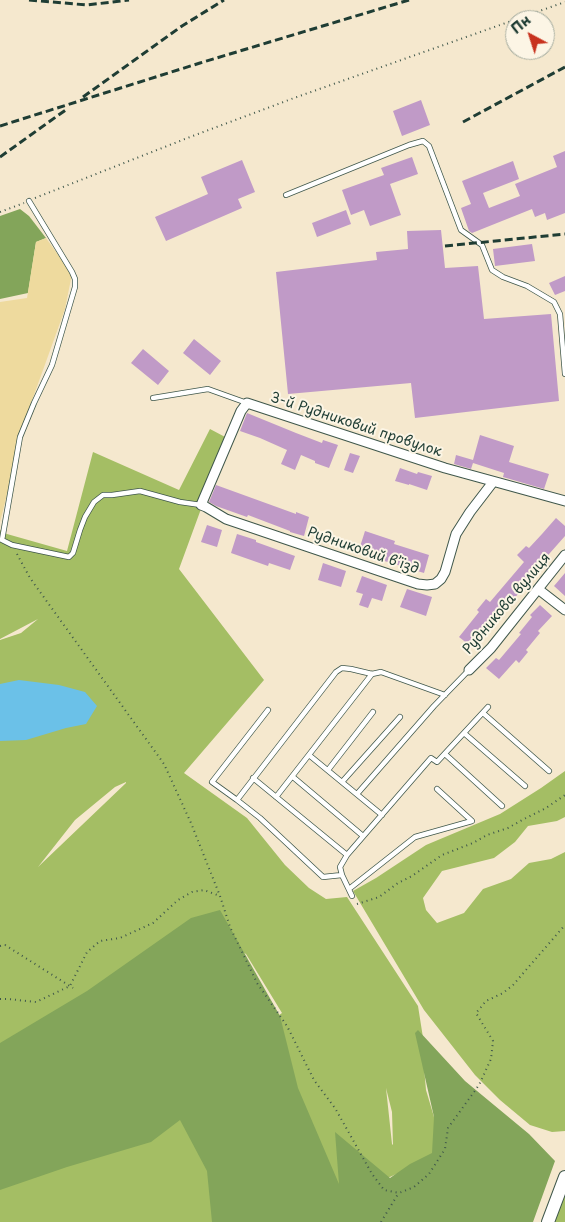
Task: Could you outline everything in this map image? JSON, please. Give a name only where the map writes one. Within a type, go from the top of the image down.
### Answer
[{"type":"main road","points":[[548,1222],[565,1177]]},
{"type":"street","name":"3-й Рудниковий провулок","points":[[247,403],[435,465],[565,500]]},
{"type":"street","points":[[201,505],[241,411],[247,403]]},
{"type":"street","name":"Рудниковий в’їзд","points":[[201,505],[226,519],[418,584],[427,585],[435,584],[441,579],[445,572],[456,534],[493,482]]},
{"type":"street","name":"Рудникова вулиця","points":[[469,670],[491,648],[565,555]]},
{"type":"street","points":[[538,589],[565,610]]},
{"type":"lane","points":[[286,196],[423,140],[429,146],[461,230],[482,245],[492,270],[503,277],[527,286],[554,302],[560,314],[565,374]]},
{"type":"lane","points":[[28,201],[72,272],[75,279],[75,287],[52,365],[20,437],[2,540],[12,545],[69,557],[94,502],[103,494],[112,495],[140,491],[180,502],[201,505]]},
{"type":"lane","points":[[153,398],[208,389],[247,403]]},
{"type":"lane","points":[[237,800],[336,672],[342,668],[372,674],[381,672],[445,695]]},
{"type":"lane","points":[[357,794],[469,670]]},
{"type":"lane","points":[[276,797],[372,674]]},
{"type":"lane","points":[[352,896],[342,876],[340,867],[347,855],[431,758],[438,762],[488,707]]},
{"type":"lane","points":[[268,710],[212,782],[260,818],[323,877],[342,876]]},
{"type":"lane","points":[[328,770],[373,712]]},
{"type":"lane","points":[[484,713],[549,771]]},
{"type":"lane","points":[[342,782],[400,717]]},
{"type":"lane","points":[[464,733],[525,786]]},
{"type":"lane","points":[[445,754],[502,806]]},
{"type":"lane","points":[[309,755],[382,815]]},
{"type":"lane","points":[[293,777],[363,836]]},
{"type":"lane","points":[[253,778],[347,855]]},
{"type":"lane","points":[[349,889],[415,837],[472,821],[436,789]]},
{"type":"path","points":[[0,212],[294,98],[565,2]]},
{"type":"path","points":[[12,545],[30,578],[164,764],[191,824],[220,896],[230,927],[257,983],[287,1026],[314,1080],[335,1108],[372,1174],[384,1190],[399,1193],[414,1187],[429,1174],[445,1150],[448,1128],[479,1085],[491,1059],[493,1041],[476,1013],[486,1001],[504,993],[513,985],[565,925]]},
{"type":"path","points":[[357,904],[380,897],[442,855],[508,828],[546,808],[565,795]]},
{"type":"path","points":[[0,999],[36,1002],[70,986],[87,952],[100,941],[120,938],[153,923],[178,900],[192,892],[204,890],[220,896]]},
{"type":"path","points":[[0,946],[5,945],[73,988]]},
{"type":"path","points":[[381,1222],[399,1193]]},
{"type":"green space","points":[[20,209],[29,216],[46,238],[36,242],[28,293],[0,299],[0,216]]},
{"type":"green space","points":[[210,429],[227,438],[179,569],[264,680],[184,773],[247,818],[285,865],[309,888],[326,899],[347,897],[418,1006],[424,1044],[426,1090],[434,1117],[464,1152],[414,1166],[326,1206],[268,1023],[282,1013],[246,954],[212,937],[226,1222],[0,1222],[0,640],[21,633],[38,619],[0,639],[0,530],[7,534],[67,551],[93,452],[179,490]],"holes":[[[126,783],[38,867],[75,820],[115,787]],[[386,1088],[392,1112],[393,1145],[392,1144]]]},
{"type":"green space","points":[[565,771],[565,817],[557,821],[528,826],[515,842],[494,858],[442,871],[423,898],[426,910],[437,923],[464,913],[483,889],[511,879],[529,863],[551,859],[565,852],[565,1131],[552,1132],[530,1125],[500,1100],[475,1075],[424,1010],[353,891],[426,845],[500,814]]},
{"type":"green space","points":[[220,910],[280,1016],[298,1088],[339,1184],[335,1132],[390,1178],[410,1164],[432,1153],[434,1117],[415,1033],[418,1030],[465,1081],[529,1134],[555,1161],[533,1222],[212,1222],[207,1171],[180,1120],[151,1142],[67,1167],[0,1190],[0,1043],[87,991],[191,918]]},
{"type":"green space","points":[[565,1186],[565,1222],[549,1222]]},
{"type":"sand","points":[[46,238],[72,274],[65,309],[30,406],[0,522],[0,302],[27,298],[36,242]]},
{"type":"water","points":[[19,680],[59,685],[85,692],[97,706],[86,724],[26,740],[0,741],[0,684]]},
{"type":"building","points":[[421,100],[430,125],[402,136],[393,111]]},
{"type":"building","points":[[565,151],[565,213],[547,220],[545,213],[535,217],[532,209],[472,233],[469,231],[461,208],[471,204],[462,181],[513,161],[519,179],[483,193],[489,208],[520,196],[515,184],[557,167],[553,156]]},
{"type":"building","points":[[412,157],[418,174],[390,184],[401,215],[370,226],[364,210],[351,215],[342,190],[384,175],[381,168]]},
{"type":"building","points":[[242,160],[255,192],[238,199],[242,208],[166,241],[155,217],[208,194],[201,177]]},
{"type":"building","points":[[346,210],[351,224],[317,237],[312,223]]},
{"type":"building","points":[[441,230],[445,268],[478,266],[484,319],[551,314],[559,401],[415,418],[411,383],[288,394],[276,272],[377,260],[376,252],[408,249],[407,231]]},
{"type":"building","points":[[532,244],[535,261],[495,266],[493,249]]},
{"type":"building","points":[[565,276],[565,291],[555,295],[549,283]]},
{"type":"building","points":[[194,339],[221,361],[210,375],[183,353]]},
{"type":"building","points":[[143,349],[169,371],[158,385],[131,363]]},
{"type":"building","points":[[247,413],[322,443],[323,440],[338,445],[329,468],[301,455],[295,470],[281,464],[287,450],[240,431]]},
{"type":"building","points":[[480,435],[514,446],[509,462],[549,474],[544,489],[503,477],[504,473],[473,463],[471,469],[454,464],[456,455],[473,460]]},
{"type":"building","points":[[350,453],[360,456],[353,473],[344,470]]},
{"type":"building","points":[[400,468],[417,474],[418,472],[432,476],[427,490],[395,481]]},
{"type":"building","points":[[216,485],[309,517],[304,536],[209,502]]},
{"type":"building","points":[[556,518],[565,526],[565,536],[528,576],[531,579],[509,605],[506,603],[482,632],[484,634],[473,648],[459,637],[479,612],[477,610],[486,599],[490,602],[524,562],[517,555],[526,546],[529,548]]},
{"type":"building","points":[[207,525],[222,530],[217,547],[201,542]]},
{"type":"building","points":[[365,531],[395,541],[394,544],[429,555],[424,573],[358,553]]},
{"type":"building","points":[[237,534],[295,556],[290,570],[269,563],[268,566],[231,553]]},
{"type":"building","points":[[323,563],[346,571],[341,587],[318,580]]},
{"type":"building","points":[[565,573],[565,596],[554,586]]},
{"type":"building","points":[[362,576],[387,585],[382,601],[372,598],[368,608],[359,605],[363,594],[356,592]]},
{"type":"building","points":[[407,589],[432,597],[426,616],[400,607]]},
{"type":"building","points":[[540,605],[552,616],[538,631],[540,633],[526,650],[528,652],[519,663],[516,660],[499,679],[486,668],[496,658],[499,660],[521,634],[519,633],[532,617],[530,615]]},
{"type":"railway","points":[[29,0],[87,5],[129,0]]},
{"type":"railway","points":[[83,97],[182,26],[224,0]]},
{"type":"railway","points":[[0,126],[409,0]]},
{"type":"railway","points":[[463,122],[565,67]]},
{"type":"railway","points":[[0,157],[67,109]]},
{"type":"railway","points":[[445,246],[565,234]]}]
